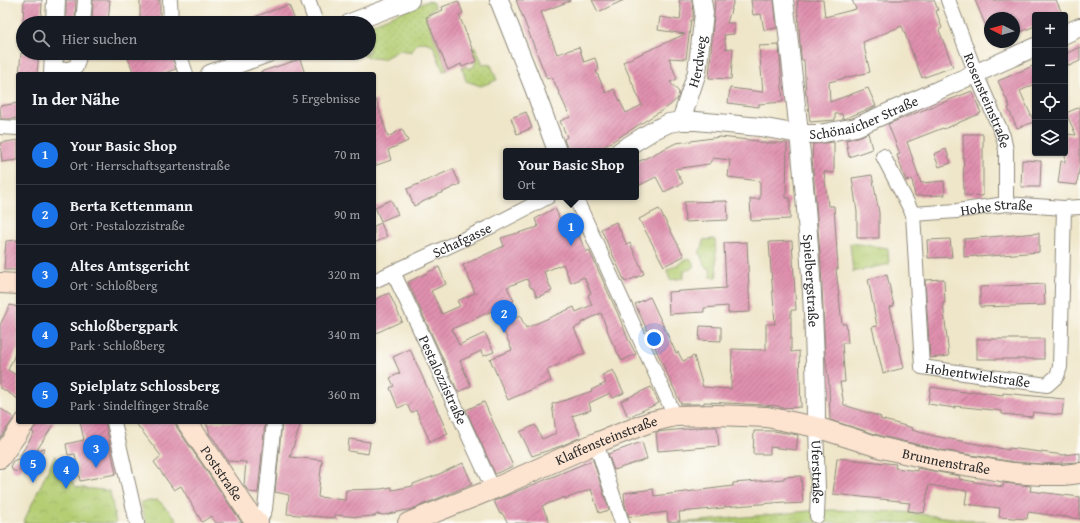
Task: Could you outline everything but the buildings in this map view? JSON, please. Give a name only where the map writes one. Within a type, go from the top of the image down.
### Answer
[{"type":"main road","points":[[0,283],[16,284]]},
{"type":"main road","name":"Klaffensteinstraße","points":[[408,523],[493,489],[596,443],[650,422],[675,416],[723,415],[767,417],[816,427]]},
{"type":"main road","points":[[0,458],[24,424]]},
{"type":"main road","name":"Poststraße","points":[[189,424],[251,516],[259,523]]},
{"type":"main road","name":"Brunnenstraße","points":[[816,427],[882,448],[939,461],[1013,473],[1042,475],[1080,473]]},
{"type":"street","points":[[55,16],[56,0]]},
{"type":"street","points":[[84,16],[85,0]]},
{"type":"street","points":[[170,0],[171,16]]},
{"type":"street","points":[[308,0],[314,16]]},
{"type":"street","points":[[368,16],[410,0]]},
{"type":"street","points":[[499,0],[556,148]]},
{"type":"street","name":"Herdweg","points":[[681,121],[697,72],[704,13],[702,0]]},
{"type":"street","points":[[760,127],[777,122],[786,116],[792,104],[793,85],[784,0]]},
{"type":"street","name":"Rosensteinstraße","points":[[948,0],[976,74],[1003,136],[1006,150],[1006,204]]},
{"type":"street","points":[[1068,33],[1080,27]]},
{"type":"street","name":"Schönaicher Straße","points":[[681,121],[760,127],[798,134],[819,134],[856,127],[1033,48]]},
{"type":"street","points":[[53,72],[54,60]]},
{"type":"street","points":[[57,72],[76,67],[78,60]]},
{"type":"street","points":[[181,60],[185,72]]},
{"type":"street","points":[[216,72],[249,60]]},
{"type":"street","name":"Spielbergstraße","points":[[793,85],[804,192],[813,313],[817,404],[816,427]]},
{"type":"street","points":[[625,148],[654,130],[669,123],[681,121]]},
{"type":"street","points":[[0,127],[16,128]]},
{"type":"street","name":"Hohentwielstraße","points":[[883,156],[913,214],[922,367],[1047,385],[1058,376],[1060,367],[1064,208]]},
{"type":"street","name":"Schafgasse","points":[[376,279],[492,226],[542,200]]},
{"type":"street","points":[[576,200],[675,416]]},
{"type":"street","name":"Hohe Straße","points":[[913,214],[957,211],[1006,204],[1064,208],[1080,207]]},
{"type":"street","name":"Pestalozzistraße","points":[[393,272],[493,489]]},
{"type":"street","points":[[114,424],[137,523]]},
{"type":"street","points":[[259,523],[265,509],[274,424]]},
{"type":"street","name":"Uferstraße","points":[[816,427],[818,489],[817,516]]},
{"type":"street","points":[[596,443],[622,523]]},
{"type":"green space","points":[[428,1],[432,2],[435,8],[430,10],[426,17],[448,70],[443,71],[433,45],[423,42],[415,45],[412,52],[400,50],[383,59],[376,58],[376,22]]},
{"type":"green space","points":[[475,47],[483,64],[491,65],[497,80],[481,86],[466,81],[462,68],[466,66],[468,69],[475,66],[474,62],[477,61],[472,48]]},
{"type":"green space","points":[[715,239],[717,277],[711,277],[710,268],[706,268],[699,252],[703,246],[703,240]]},
{"type":"green space","points":[[850,243],[888,248],[889,264],[853,272]]},
{"type":"green space","points":[[690,258],[694,265],[690,269],[684,270],[684,278],[670,280],[667,270]]},
{"type":"green space","points":[[55,455],[76,487],[110,491],[116,523],[23,523]]},
{"type":"green space","points":[[158,500],[176,518],[177,523],[146,523],[141,502]]},
{"type":"green space","points":[[831,510],[903,512],[993,523],[679,523]]},
{"type":"place","name":"Your Basic Shop","points":[[571,246]]},
{"type":"place","name":"Berta Kettenmann","points":[[504,333]]},
{"type":"place","name":"Altes Amtsgericht","points":[[96,468]]},
{"type":"place","name":"Spielplatz Schlossberg","points":[[33,483]]},
{"type":"place","name":"Schloßbergpark","points":[[66,489]]}]
